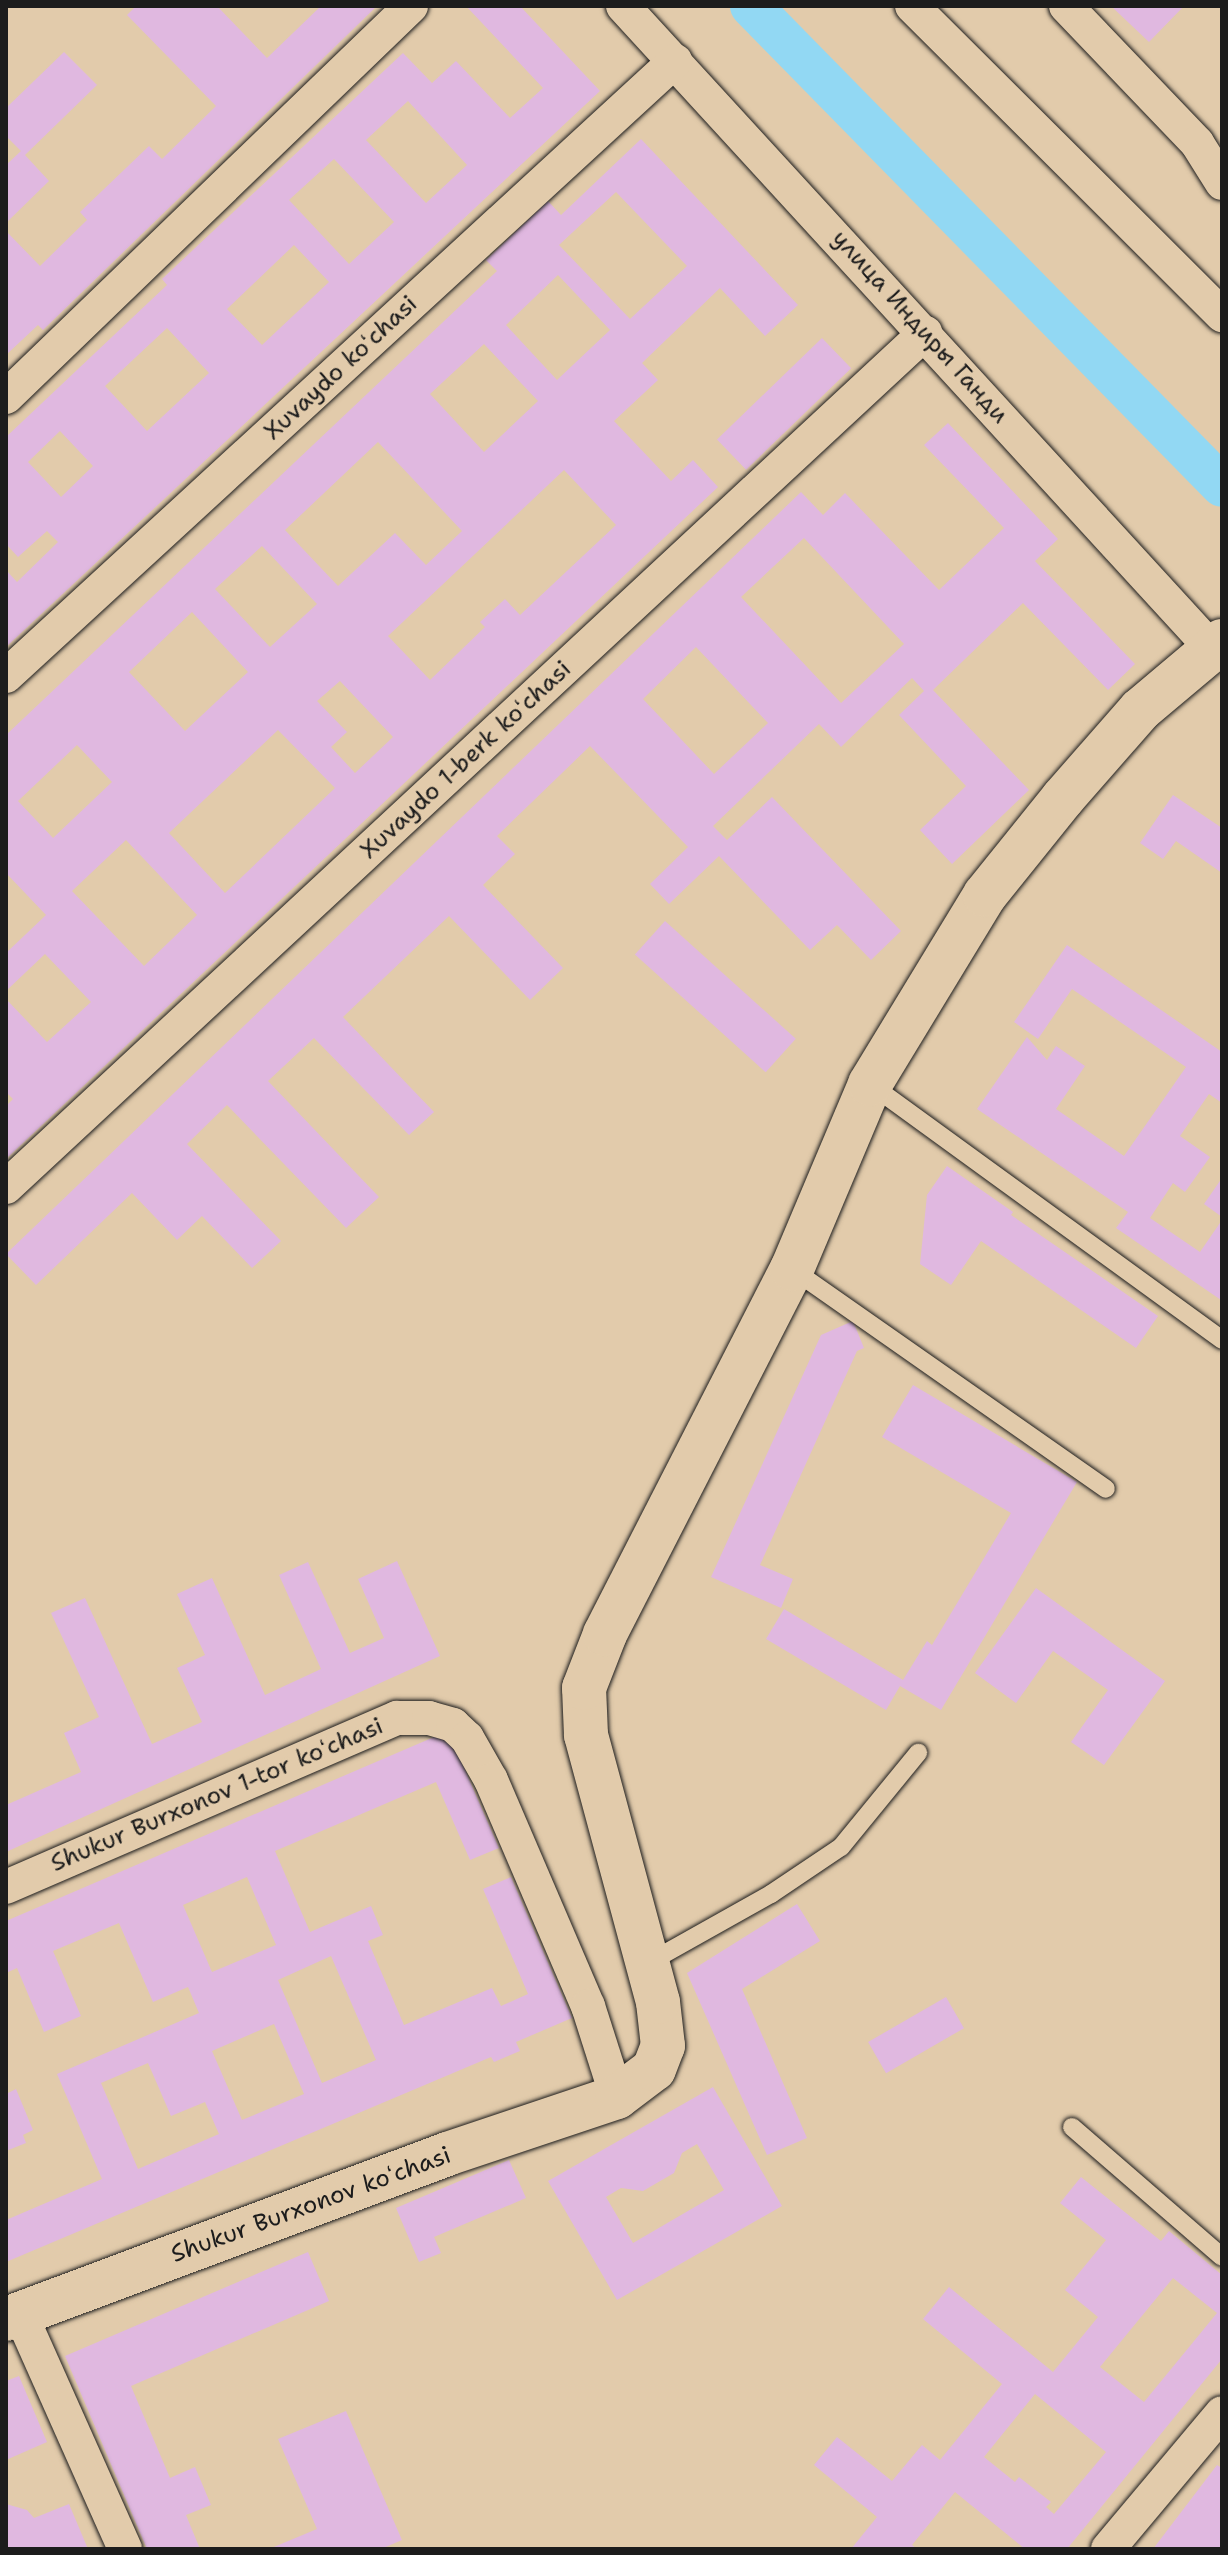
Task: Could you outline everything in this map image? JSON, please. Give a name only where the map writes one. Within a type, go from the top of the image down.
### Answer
[{"type":"street","points":[[6,397],[411,6]]},
{"type":"street","name":"улица Индиры Ганди","points":[[623,6],[1219,650]]},
{"type":"street","points":[[912,6],[1222,315]]},
{"type":"street","points":[[1066,6],[1197,143],[1222,183]]},
{"type":"street","name":"Xuvaydo koʻchasi","points":[[6,676],[675,61]]},
{"type":"street","name":"Xuvaydo 1-berk koʻchasi","points":[[6,1187],[925,333]]},
{"type":"street","name":"Shukur Burxonov koʻchasi","points":[[13,2316],[447,2154],[617,2097],[654,2069],[663,2046],[658,2002],[645,1965],[586,1735],[584,1688],[605,1634],[792,1269],[870,1084],[985,895],[1063,798],[1140,710],[1219,650]]},
{"type":"street","name":"Shukur Burxonov 1-tor koʻchasi","points":[[6,1887],[397,1718],[429,1718],[453,1725],[467,1738],[491,1780],[588,2006],[617,2097]]},
{"type":"street","points":[[13,2316],[125,2549]]},
{"type":"street","points":[[1108,2549],[1222,2413]]},
{"type":"lane","points":[[870,1084],[1222,1340]]},
{"type":"lane","points":[[792,1269],[1106,1489]]},
{"type":"lane","points":[[645,1965],[771,1894],[841,1847],[918,1753]]},
{"type":"lane","points":[[1072,2127],[1222,2257]]},
{"type":"building","points":[[136,6],[217,6],[267,58],[321,6],[377,6],[43,330],[38,325],[6,355],[6,231],[40,266],[87,220],[80,212],[149,146],[162,159],[216,106],[127,15]]},
{"type":"building","points":[[466,6],[520,6],[600,91],[6,647],[6,570],[17,582],[58,542],[47,531],[18,557],[6,544],[6,437],[167,285],[162,279],[403,53],[432,83],[456,61],[510,118],[543,88]],"holes":[[[408,101],[467,165],[426,203],[366,140]],[[334,159],[394,222],[349,264],[289,200]],[[294,245],[329,282],[262,345],[227,309]],[[167,328],[209,373],[147,431],[105,386]],[[60,431],[93,466],[61,497],[28,462]]]},
{"type":"building","points":[[1111,6],[1184,6],[1149,42]]},
{"type":"building","points":[[64,52],[97,85],[25,155],[49,181],[6,223],[6,165],[21,151],[6,136],[6,108]]},
{"type":"building","points":[[641,139],[798,305],[765,336],[720,288],[642,363],[658,380],[614,421],[671,481],[693,460],[718,487],[6,1159],[6,1106],[13,1099],[6,1092],[6,999],[47,1042],[91,1002],[45,954],[6,991],[6,953],[46,915],[6,873],[6,735],[497,271],[486,260],[548,201],[561,215]],"holes":[[[616,192],[687,266],[630,319],[559,245]],[[558,275],[610,330],[557,380],[506,325]],[[484,344],[538,401],[484,452],[430,394]],[[378,442],[462,531],[426,565],[395,533],[338,586],[285,530]],[[564,470],[616,525],[520,615],[505,599],[480,622],[485,627],[430,680],[388,636]],[[262,546],[317,604],[270,647],[215,589]],[[192,612],[248,672],[185,731],[129,672]],[[340,681],[393,737],[355,773],[331,747],[347,732],[317,701]],[[278,730],[335,788],[225,893],[169,833]],[[77,745],[112,782],[53,838],[18,801]],[[126,840],[197,915],[144,966],[72,891]]]},
{"type":"building","points":[[822,338],[851,368],[746,470],[717,439]]},
{"type":"building","points":[[948,423],[1058,539],[1035,561],[1135,664],[1108,690],[1023,603],[933,690],[1029,790],[952,864],[920,830],[966,786],[899,715],[924,691],[912,678],[841,747],[819,724],[713,826],[727,840],[772,797],[901,931],[871,960],[837,925],[810,950],[719,856],[669,904],[650,884],[688,847],[590,746],[497,836],[515,854],[483,885],[563,968],[530,1000],[449,916],[343,1017],[434,1112],[409,1135],[314,1038],[268,1081],[379,1197],[346,1228],[227,1105],[187,1144],[281,1241],[252,1268],[202,1216],[177,1240],[132,1193],[36,1285],[6,1254],[801,492],[823,515],[845,493],[939,590],[1004,528],[924,445]],"holes":[[[804,538],[904,644],[841,703],[741,597]],[[696,647],[768,723],[714,774],[643,699]]]},
{"type":"building","points":[[1173,795],[1222,828],[1222,873],[1176,841],[1163,859],[1140,843]]},
{"type":"building","points":[[665,921],[796,1039],[766,1072],[635,954]]},
{"type":"building","points":[[1067,945],[1222,1052],[1222,1103],[1209,1094],[1180,1136],[1210,1157],[1185,1192],[1173,1183],[1150,1218],[1200,1252],[1222,1220],[1221,1300],[1116,1228],[1128,1212],[977,1109],[1027,1037],[1047,1060],[1056,1046],[1085,1066],[1056,1109],[1124,1156],[1186,1067],[1072,989],[1038,1039],[1014,1022]]},
{"type":"building","points":[[947,1166],[1013,1212],[1011,1215],[1158,1316],[1136,1348],[981,1241],[951,1285],[920,1264],[927,1195]]},
{"type":"building","points":[[1222,1178],[1222,1217],[1204,1204]]},
{"type":"building","points":[[853,1321],[864,1348],[857,1351],[760,1565],[793,1579],[781,1608],[711,1577],[821,1335]]},
{"type":"building","points":[[913,1385],[1077,1482],[941,1710],[900,1686],[886,1710],[766,1639],[784,1609],[903,1680],[927,1641],[932,1645],[1011,1513],[882,1437]]},
{"type":"building","points":[[397,1561],[440,1656],[6,1852],[6,1805],[81,1772],[64,1733],[99,1717],[51,1613],[85,1598],[152,1744],[202,1722],[177,1668],[205,1655],[177,1594],[212,1578],[265,1695],[321,1669],[279,1575],[308,1562],[350,1653],[384,1638],[358,1579]]},
{"type":"building","points":[[1036,1588],[1165,1681],[1104,1765],[1071,1742],[1108,1690],[1053,1651],[1016,1703],[975,1673]]},
{"type":"building","points":[[448,1731],[499,1848],[470,1860],[436,1782],[275,1851],[310,1932],[371,1906],[383,1935],[368,1941],[404,2025],[492,1988],[501,2006],[528,1994],[483,1889],[511,1877],[572,2018],[516,2042],[520,2051],[494,2062],[491,2057],[6,2262],[6,2220],[102,2179],[57,2074],[199,2013],[188,1987],[153,2002],[119,1923],[53,1951],[81,2016],[44,2032],[17,1968],[6,1973],[6,1921]],"holes":[[[247,1877],[276,1945],[212,1972],[183,1905]],[[331,1956],[376,2060],[322,2083],[278,1980]],[[274,2024],[304,2094],[242,2120],[212,2051]],[[148,2063],[171,2116],[205,2102],[219,2134],[138,2169],[101,2083]]]},
{"type":"building","points":[[797,1904],[820,1941],[742,1989],[807,2138],[767,2155],[687,1973]]},
{"type":"building","points":[[946,1997],[964,2028],[886,2073],[868,2042]]},
{"type":"building","points":[[713,2087],[782,2206],[617,2300],[548,2181]],"holes":[[[697,2144],[724,2190],[633,2243],[606,2197],[621,2188],[643,2191],[674,2173],[682,2153]]]},
{"type":"building","points":[[16,2089],[33,2130],[23,2135],[26,2143],[6,2151],[6,2094]]},
{"type":"building","points":[[509,2160],[526,2198],[434,2237],[441,2253],[419,2262],[396,2208]]},
{"type":"building","points":[[1081,2177],[1161,2241],[1169,2231],[1222,2275],[1222,2359],[1067,2549],[1025,2549],[955,2492],[912,2545],[917,2549],[851,2549],[877,2517],[814,2465],[837,2437],[892,2481],[922,2445],[940,2460],[1002,2384],[923,2319],[949,2287],[1053,2372],[1098,2317],[1065,2290],[1106,2240],[1060,2203]],"holes":[[[1173,2278],[1217,2313],[1144,2402],[1100,2367]],[[1035,2394],[1106,2452],[1054,2514],[1046,2507],[1051,2502],[1019,2477],[1015,2482],[984,2457]]]},
{"type":"building","points":[[308,2252],[329,2301],[131,2386],[170,2478],[195,2467],[211,2505],[186,2515],[200,2549],[147,2549],[65,2356]]},
{"type":"building","points":[[19,2376],[47,2442],[6,2460],[6,2381]]},
{"type":"building","points":[[346,2411],[402,2540],[381,2549],[269,2549],[317,2529],[278,2439]]},
{"type":"building","points":[[1217,2465],[1222,2468],[1222,2549],[1153,2549]]},
{"type":"building","points":[[6,2504],[27,2510],[34,2518],[69,2504],[88,2549],[6,2549]]},
{"type":"waterway","points":[[751,6],[1222,486]]}]
